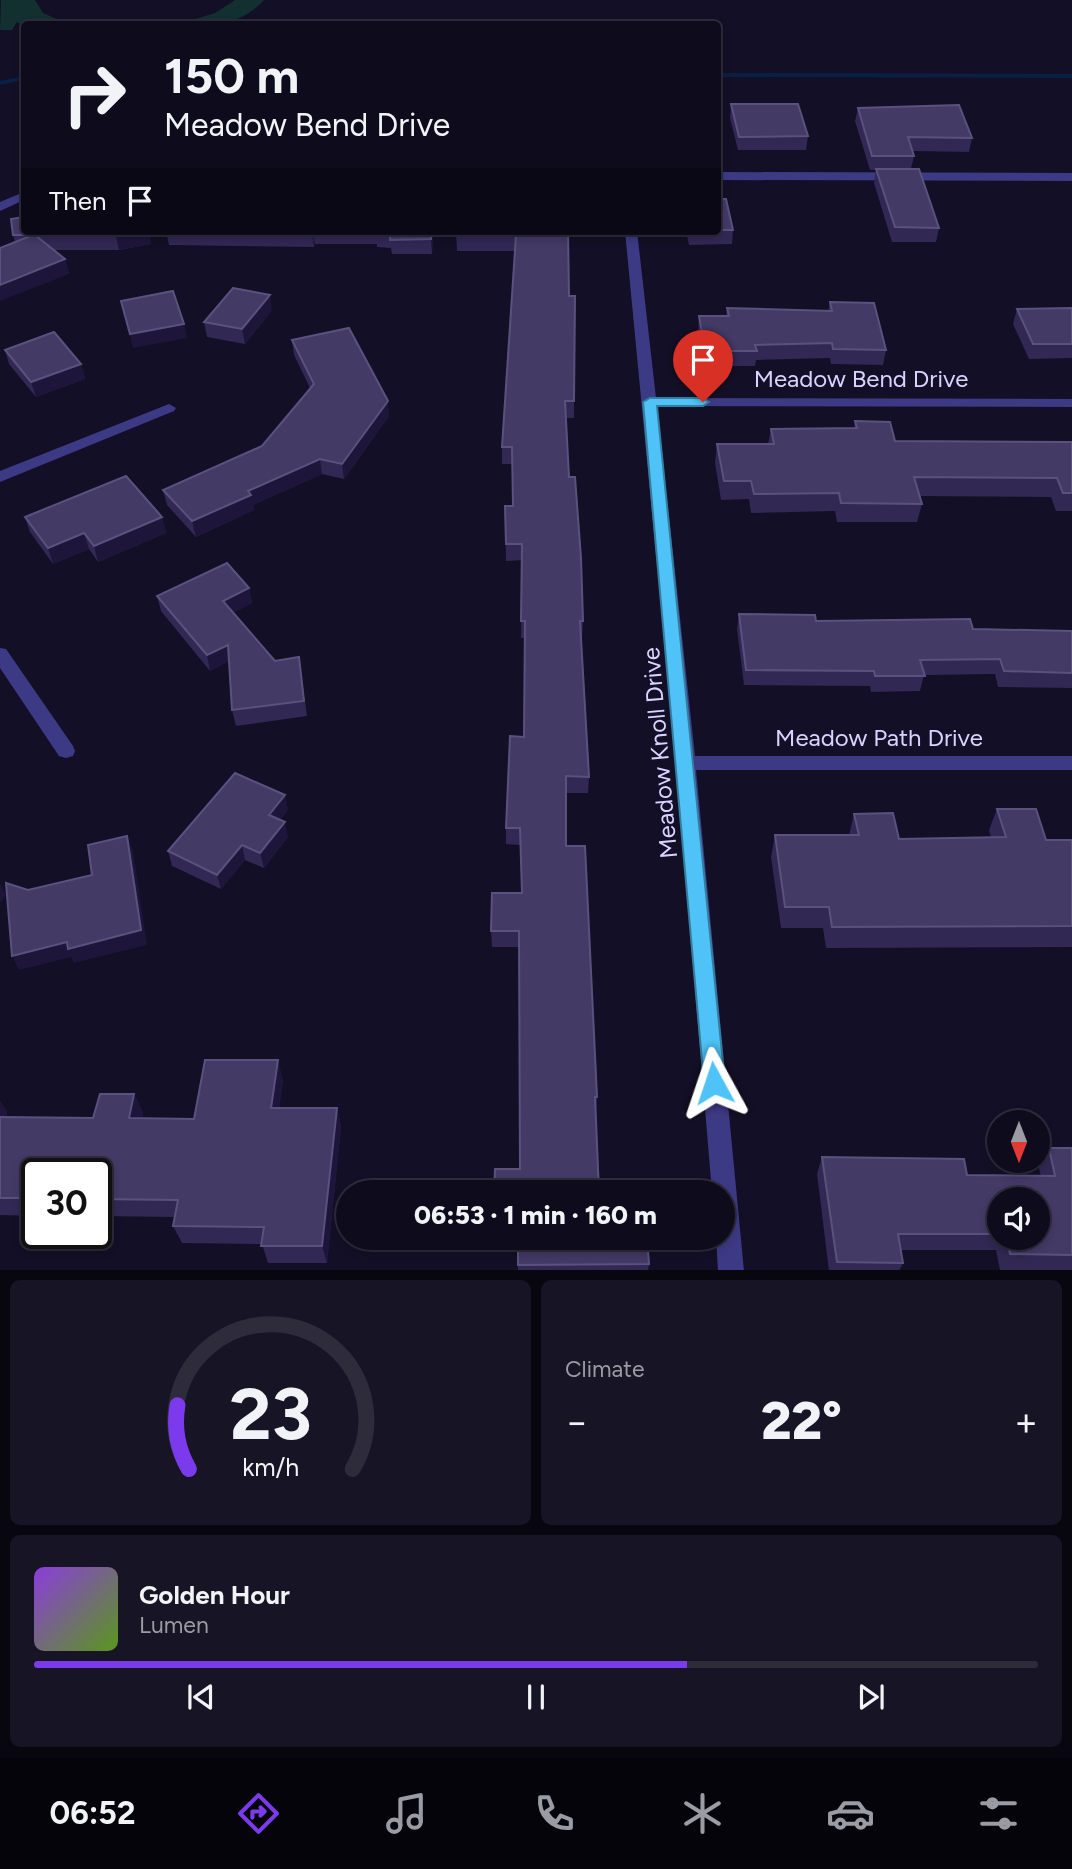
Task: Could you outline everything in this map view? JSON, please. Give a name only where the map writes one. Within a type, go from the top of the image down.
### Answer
[{"type":"street","points":[[721,176],[1072,177]]},
{"type":"street","points":[[0,207],[21,197]]},
{"type":"street","name":"Meadow Knoll Drive","points":[[631,235],[686,763],[731,1270]]},
{"type":"street","name":"Meadow Bend Drive","points":[[650,402],[1072,403]]},
{"type":"street","points":[[0,477],[169,408]]},
{"type":"street","points":[[0,654],[66,751]]},
{"type":"street","name":"Meadow Path Drive","points":[[686,763],[1072,763]]},
{"type":"green space","points":[[1,0],[35,0],[43,13],[61,21],[21,21],[21,25],[17,22],[12,30],[0,30]]},
{"type":"green space","points":[[235,0],[264,0],[255,9],[235,20],[189,21],[215,13]]},
{"type":"building","points":[[731,104],[798,104],[808,136],[739,137]]},
{"type":"building","points":[[959,105],[972,138],[908,137],[914,156],[872,156],[858,108]]},
{"type":"building","points":[[876,169],[919,169],[939,228],[895,227]]},
{"type":"building","points":[[721,199],[726,199],[733,230],[721,230]]},
{"type":"building","points":[[21,217],[21,235],[13,235],[11,219]]},
{"type":"building","points":[[35,235],[65,259],[0,285],[0,248]]},
{"type":"building","points":[[35,235],[121,235],[116,236]]},
{"type":"building","points":[[390,235],[431,235],[431,239],[390,240]]},
{"type":"building","points":[[516,235],[568,235],[569,296],[575,296],[574,401],[565,401],[569,477],[575,477],[581,558],[583,621],[580,621],[589,777],[566,776],[566,846],[585,846],[598,1180],[495,1180],[495,1169],[520,1169],[519,931],[491,931],[492,893],[522,893],[520,828],[506,828],[510,736],[524,737],[525,621],[521,621],[522,544],[506,544],[505,506],[513,506],[512,447],[502,447]]},
{"type":"building","points":[[233,288],[270,295],[242,329],[204,322]]},
{"type":"building","points":[[173,291],[184,324],[130,334],[121,301]]},
{"type":"building","points":[[830,302],[874,303],[886,350],[833,349],[832,343],[755,345],[757,351],[705,351],[699,316],[729,316],[727,308],[832,311]]},
{"type":"building","points":[[1072,308],[1072,344],[1033,344],[1017,309]]},
{"type":"building","points":[[349,328],[388,401],[342,464],[320,459],[248,491],[251,495],[192,521],[163,490],[262,446],[314,384],[292,340]]},
{"type":"building","points":[[54,332],[81,364],[31,382],[5,350]]},
{"type":"building","points":[[855,421],[890,422],[895,441],[1072,442],[1072,493],[1063,493],[1057,478],[914,477],[922,504],[841,503],[839,493],[754,494],[751,481],[724,481],[717,444],[774,444],[771,429],[857,428]]},
{"type":"building","points":[[126,476],[162,517],[94,546],[84,533],[48,548],[25,517]]},
{"type":"building","points":[[227,563],[249,588],[223,601],[275,661],[299,657],[304,701],[232,710],[228,645],[207,655],[157,596]]},
{"type":"building","points":[[739,614],[815,615],[816,621],[970,619],[973,629],[1072,631],[1072,673],[1004,671],[1000,659],[920,660],[925,676],[875,676],[874,671],[746,670]]},
{"type":"building","points":[[235,773],[285,795],[269,815],[285,822],[260,853],[242,845],[217,875],[168,851]]},
{"type":"building","points":[[997,809],[1036,809],[1046,840],[1072,840],[1072,926],[832,927],[829,907],[785,907],[775,835],[859,835],[854,814],[893,813],[899,839],[1006,837]]},
{"type":"building","points":[[127,836],[141,930],[68,949],[67,942],[12,956],[6,883],[28,890],[92,875],[88,845]]},
{"type":"building","points":[[205,1060],[278,1060],[271,1108],[337,1108],[322,1246],[261,1246],[264,1227],[173,1226],[178,1200],[112,1199],[112,1158],[21,1158],[21,1198],[0,1198],[0,1117],[93,1118],[100,1094],[134,1094],[129,1118],[194,1119]]},
{"type":"building","points":[[1050,1148],[1072,1148],[1072,1255],[1010,1254],[1009,1250],[1050,1250],[1050,1187],[987,1187],[987,1234],[898,1234],[903,1263],[837,1262],[822,1157],[964,1159],[967,1175],[1055,1176]]},
{"type":"building","points":[[518,1250],[648,1250],[649,1264],[518,1265]]},
{"type":"waterway","points":[[721,75],[1072,76]]},
{"type":"waterway","points":[[0,83],[21,79]]},
{"type":"route","points":[[703,402],[650,402],[714,1083]]}]
